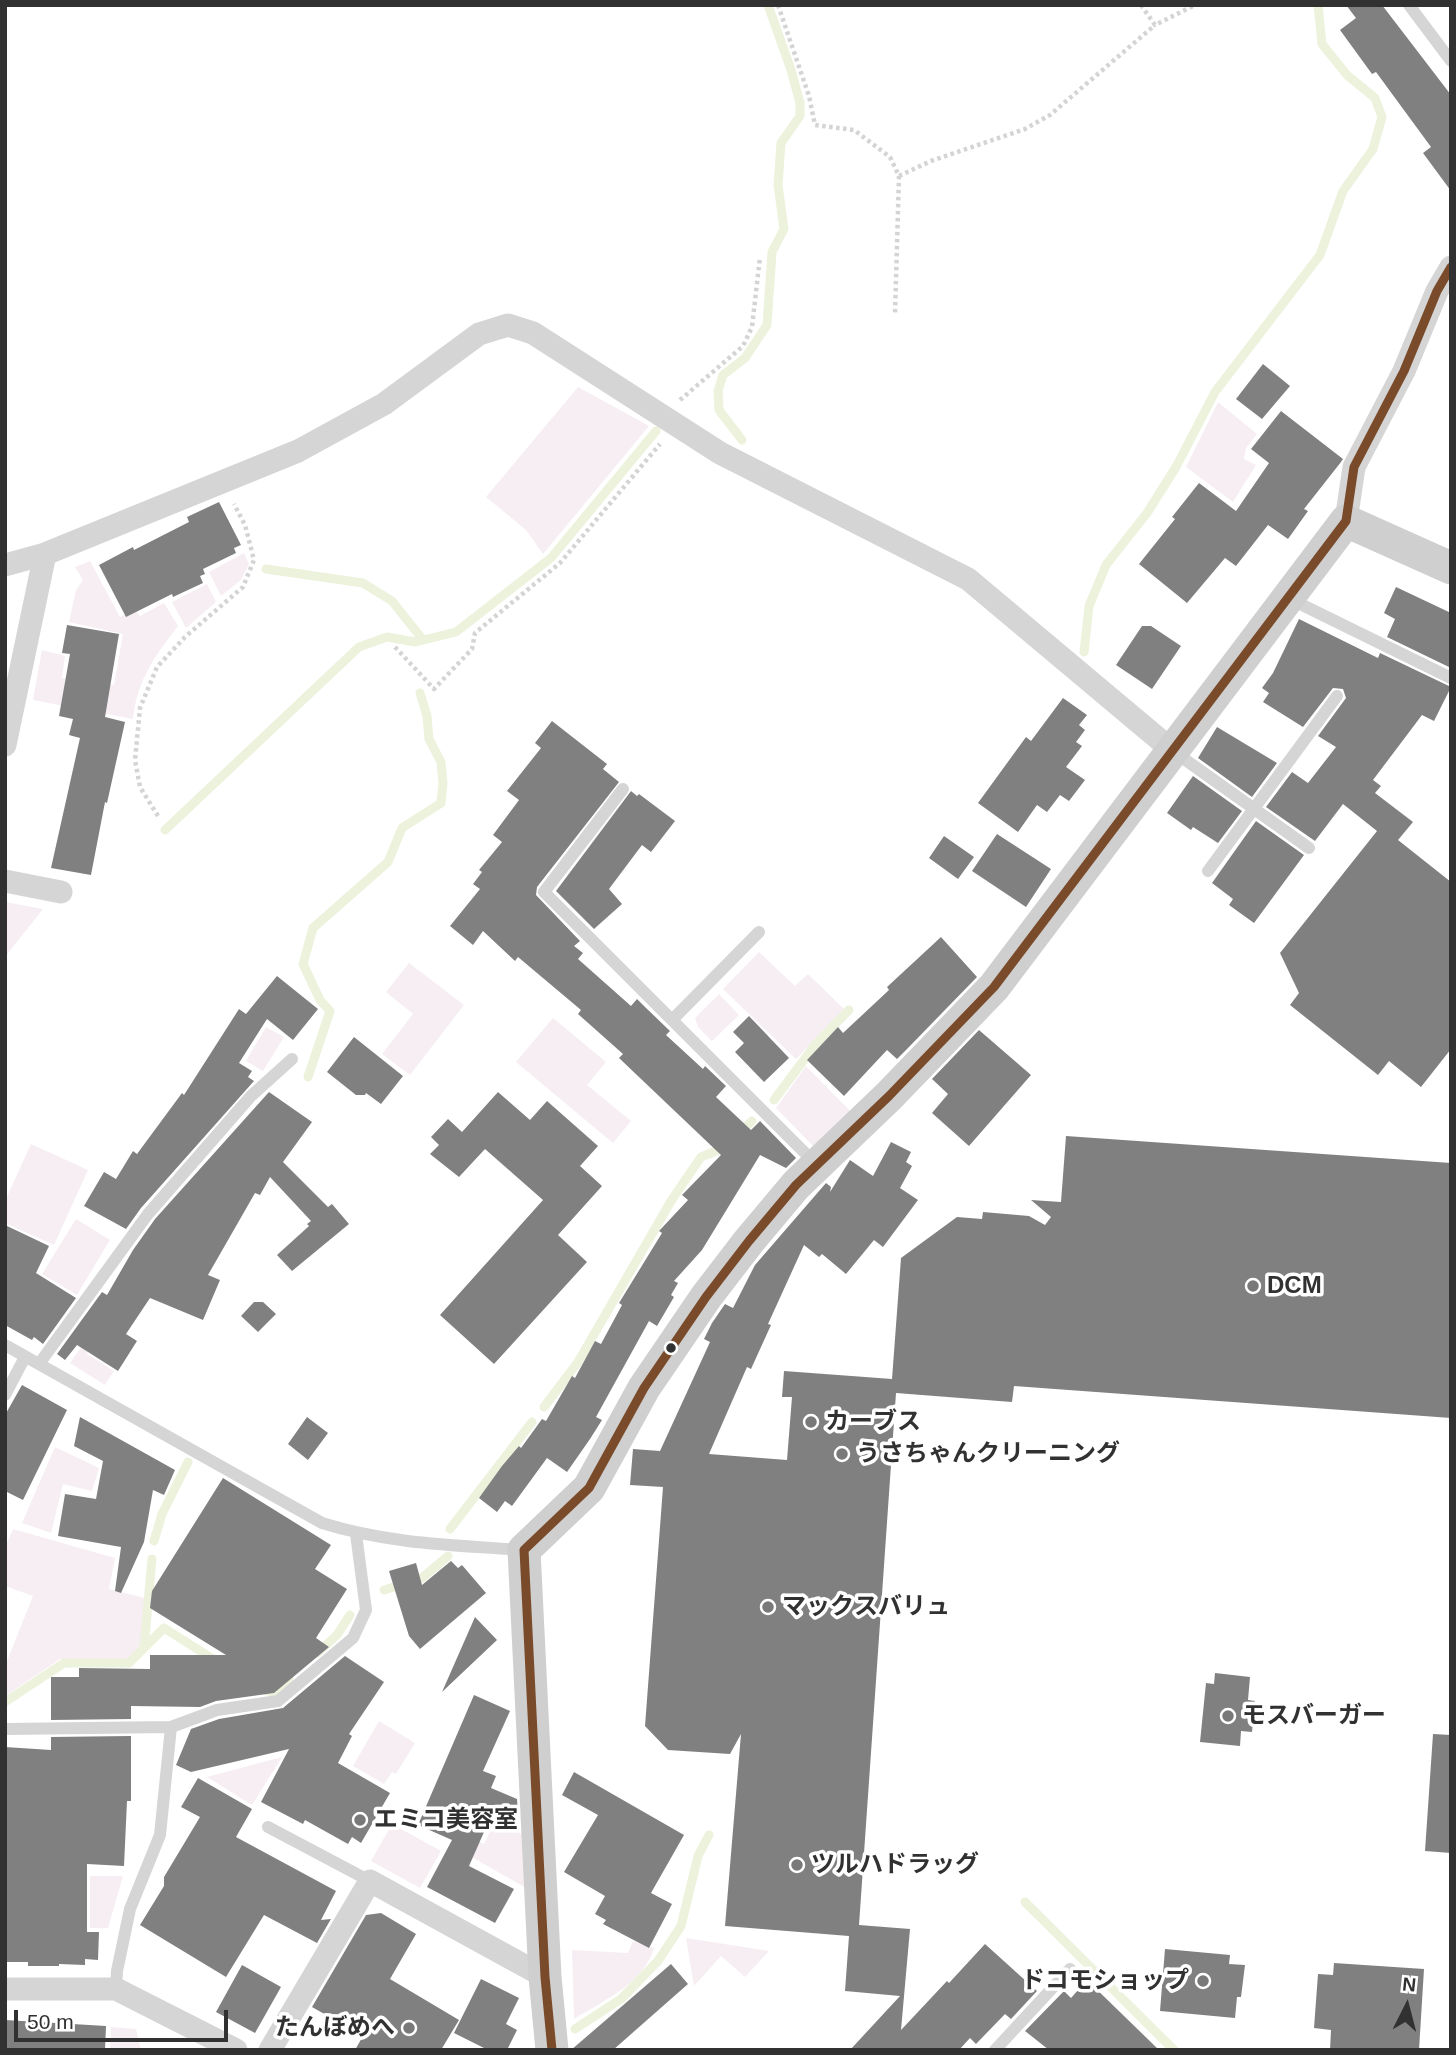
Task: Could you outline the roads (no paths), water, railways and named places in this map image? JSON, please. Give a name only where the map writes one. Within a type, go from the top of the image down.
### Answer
[{"type":"street","points":[[552,2050],[545,1977],[524,1550],[589,1488],[644,1388],[706,1297],[796,1185],[889,1096],[994,988],[1346,521],[1354,467],[1404,371],[1437,291],[1451,267]]},
{"type":"street","points":[[5,565],[45,554],[298,451],[384,404],[479,334],[508,325],[533,333],[720,453],[968,579],[1173,751]]},
{"type":"street","points":[[1346,521],[1451,568]]},
{"type":"street","points":[[5,745],[45,554]]},
{"type":"street","points":[[5,881],[61,892]]},
{"type":"street","points":[[270,2050],[370,1881],[545,1977]]},
{"type":"street","points":[[5,1989],[116,1989],[236,2050]]},
{"type":"lane","points":[[1409,5],[1451,61]]},
{"type":"lane","points":[[1288,598],[1451,678]]},
{"type":"lane","points":[[1208,871],[1337,696]]},
{"type":"lane","points":[[1173,751],[1309,849]]},
{"type":"lane","points":[[623,789],[544,892],[817,1165]]},
{"type":"lane","points":[[672,1020],[759,932]]},
{"type":"lane","points":[[39,1364],[148,1214],[251,1096],[292,1059]]},
{"type":"lane","points":[[5,1345],[322,1523],[356,1534],[388,1540],[524,1550]]},
{"type":"lane","points":[[5,1395],[25,1357]]},
{"type":"lane","points":[[5,1729],[172,1727],[217,1710],[278,1701],[353,1638],[366,1610],[356,1534]]},
{"type":"lane","points":[[116,1989],[117,1970],[130,1909],[160,1835],[172,1727]]},
{"type":"lane","points":[[268,1827],[370,1881]]},
{"type":"lane","points":[[995,2050],[1070,1969]]},
{"type":"waterway","points":[[742,440],[719,410],[718,391],[723,375],[745,358],[767,325],[772,252],[784,229],[778,185],[781,143],[800,116],[800,103],[791,70],[768,5]]},
{"type":"waterway","points":[[1084,652],[1089,606],[1106,565],[1147,513],[1176,467],[1215,392],[1320,255],[1343,191],[1373,149],[1382,117],[1375,98],[1347,75],[1322,44],[1318,5]]},
{"type":"waterway","points":[[165,830],[359,647],[387,637],[415,642],[456,632],[551,558],[656,431]]},
{"type":"waterway","points":[[266,569],[363,583],[392,601],[423,640]]},
{"type":"waterway","points":[[308,1077],[330,1011],[320,1000],[303,964],[313,928],[388,862],[402,828],[441,803],[441,762],[429,739],[427,716],[420,693]]},
{"type":"waterway","points":[[774,1100],[815,1045],[849,1010]]},
{"type":"waterway","points":[[738,1134],[752,1121]]},
{"type":"waterway","points":[[544,1407],[578,1362],[671,1201],[701,1157],[726,1147]]},
{"type":"waterway","points":[[450,1529],[532,1422]]},
{"type":"waterway","points":[[154,1541],[162,1514],[188,1462]]},
{"type":"waterway","points":[[384,1590],[422,1578],[448,1556]]},
{"type":"waterway","points":[[144,1648],[152,1559]]},
{"type":"waterway","points":[[317,1653],[337,1635],[350,1615]]},
{"type":"waterway","points":[[5,1702],[64,1663],[129,1663],[164,1628],[216,1661]]},
{"type":"waterway","points":[[264,1690],[275,1693],[289,1679]]},
{"type":"waterway","points":[[575,2029],[621,1999],[658,1961],[681,1926],[698,1856],[709,1835]]},
{"type":"waterway","points":[[1025,1902],[1174,2050]]},
{"type":"place","name":"DCM","points":[[1253,1286]]},
{"type":"place","name":"カーブス","points":[[811,1422]]},
{"type":"place","name":"うさちゃんクリーニング","points":[[842,1454]]},
{"type":"place","name":"マックスバリュ","points":[[768,1607]]},
{"type":"place","name":"モスバーガー","points":[[1228,1716]]},
{"type":"place","name":"エミコ美容室","points":[[360,1820]]},
{"type":"place","name":"ツルハドラッグ","points":[[797,1865]]},
{"type":"place","name":"ドコモショップ","points":[[1203,1981]]},
{"type":"place","name":"たんぼめへ","points":[[409,2028]]}]
